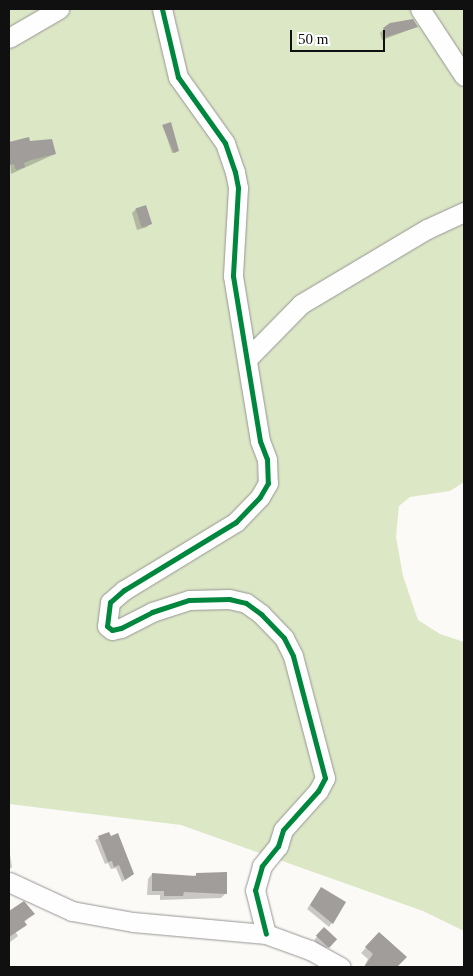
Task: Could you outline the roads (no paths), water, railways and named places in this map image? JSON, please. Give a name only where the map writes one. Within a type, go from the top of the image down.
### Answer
[{"type":"street","points":[[9,38],[59,9]]},
{"type":"street","points":[[162,9],[178,77],[225,143],[235,172],[238,188],[233,276],[260,440],[267,459],[268,483],[260,497],[236,522],[124,590],[110,602],[106,612],[107,626],[112,630],[189,600],[229,599],[246,603],[284,638],[293,656],[325,778],[318,791],[282,830],[278,846],[262,866],[255,890],[266,934]]},
{"type":"street","points":[[420,9],[464,76]]},
{"type":"street","points":[[248,358],[302,304],[427,228],[464,212]]},
{"type":"street","points":[[9,882],[72,911],[133,922],[266,934],[310,950],[341,967]]}]
